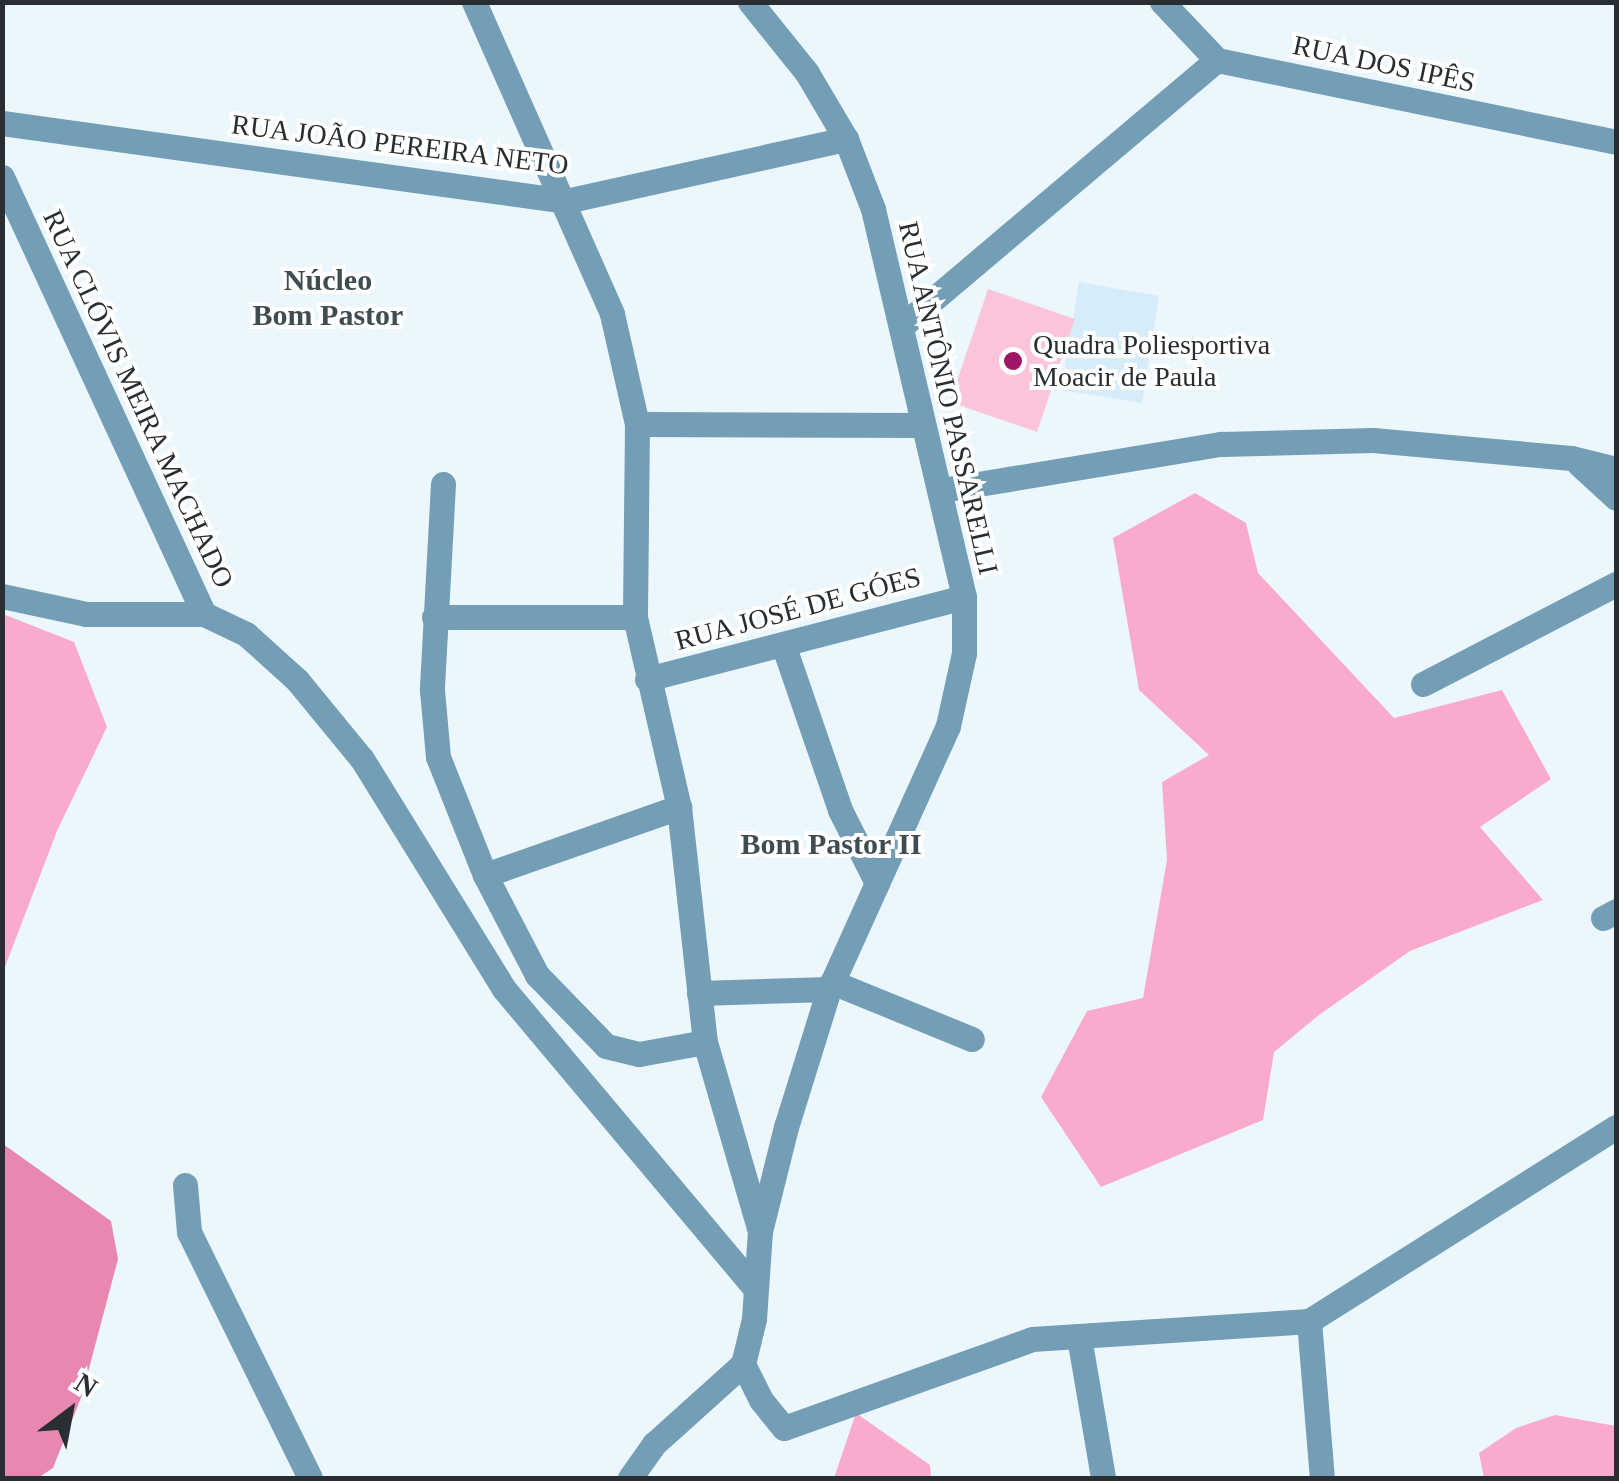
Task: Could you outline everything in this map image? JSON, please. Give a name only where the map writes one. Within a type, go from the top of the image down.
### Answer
[{"type":"street","points":[[474,2],[566,201],[612,314],[637,424],[635,616],[680,807],[705,1042],[760,1231]]},
{"type":"street","name":"RUA ANTÔNIO PASSARELLI","points":[[743,1364],[754,1319],[753,1286],[760,1231],[830,986],[948,726],[964,653],[964,597],[942,490],[923,426],[903,325],[846,139],[808,73],[750,2]]},
{"type":"street","points":[[903,325],[1216,60],[1162,2]]},
{"type":"street","name":"RUA DOS IPÊS","points":[[1216,60],[1616,142]]},
{"type":"street","name":"RUA JOÃO PEREIRA NETO","points":[[2,122],[566,201],[846,139]]},
{"type":"street","name":"RUA CLÓVIS MEIRA MACHADO","points":[[2,176],[204,614],[246,634],[297,680],[362,760],[504,989],[753,1286]]},
{"type":"street","points":[[637,424],[923,426]]},
{"type":"street","points":[[942,490],[1221,444],[1373,440],[1570,458],[1616,469]]},
{"type":"street","points":[[1570,458],[1616,498]]},
{"type":"street","points":[[443,484],[434,617],[438,757],[485,875],[536,974],[606,1046],[639,1054],[705,1042]]},
{"type":"street","points":[[1423,684],[1616,584]]},
{"type":"street","points":[[2,596],[86,614],[204,614]]},
{"type":"street","name":"RUA JOSÉ DE GÓES","points":[[647,679],[964,597]]},
{"type":"street","points":[[434,617],[635,616]]},
{"type":"street","points":[[784,644],[840,810],[877,884]]},
{"type":"street","points":[[485,875],[680,807]]},
{"type":"street","points":[[699,993],[830,986],[972,1039]]},
{"type":"street","points":[[630,1478],[654,1444],[743,1364],[761,1400],[784,1428],[1032,1338],[1308,1321],[1616,1127]]},
{"type":"street","points":[[185,1185],[188,1232],[310,1478]]},
{"type":"street","points":[[1308,1321],[1322,1478]]},
{"type":"street","points":[[1079,1337],[1103,1478]]},
{"type":"shaded area","points":[[1079,282],[1159,296],[1142,403],[1061,390]]},
{"type":"shaded area","name":"Quadra Poliesportiva Moacir de Paula","points":[[988,289],[1075,319],[1037,432],[950,402]]},
{"type":"shaded area","points":[[1195,493],[1246,523],[1258,573],[1394,718],[1502,690],[1551,779],[1480,827],[1543,900],[1410,951],[1319,1015],[1274,1052],[1263,1120],[1101,1187],[1041,1097],[1087,1011],[1143,998],[1167,860],[1162,782],[1209,755],[1139,690],[1113,538]]},
{"type":"shaded area","points":[[3,614],[74,642],[107,727],[57,831],[3,972]]},
{"type":"shaded area","points":[[3,1144],[111,1221],[118,1259],[82,1395],[53,1468],[38,1478],[3,1478]]},
{"type":"shaded area","points":[[856,1413],[930,1465],[931,1478],[834,1478]]},
{"type":"shaded area","points":[[1555,1415],[1616,1426],[1616,1478],[1484,1478],[1479,1453],[1516,1428]]},
{"type":"place","name":"Quadra Poliesportiva Moacir de Paula","points":[[1013,361]]},
{"type":"district","name":"Núcleo Bom Pastor","points":[[328,297]]},
{"type":"district","name":"Bom Pastor II","points":[[831,844]]}]
